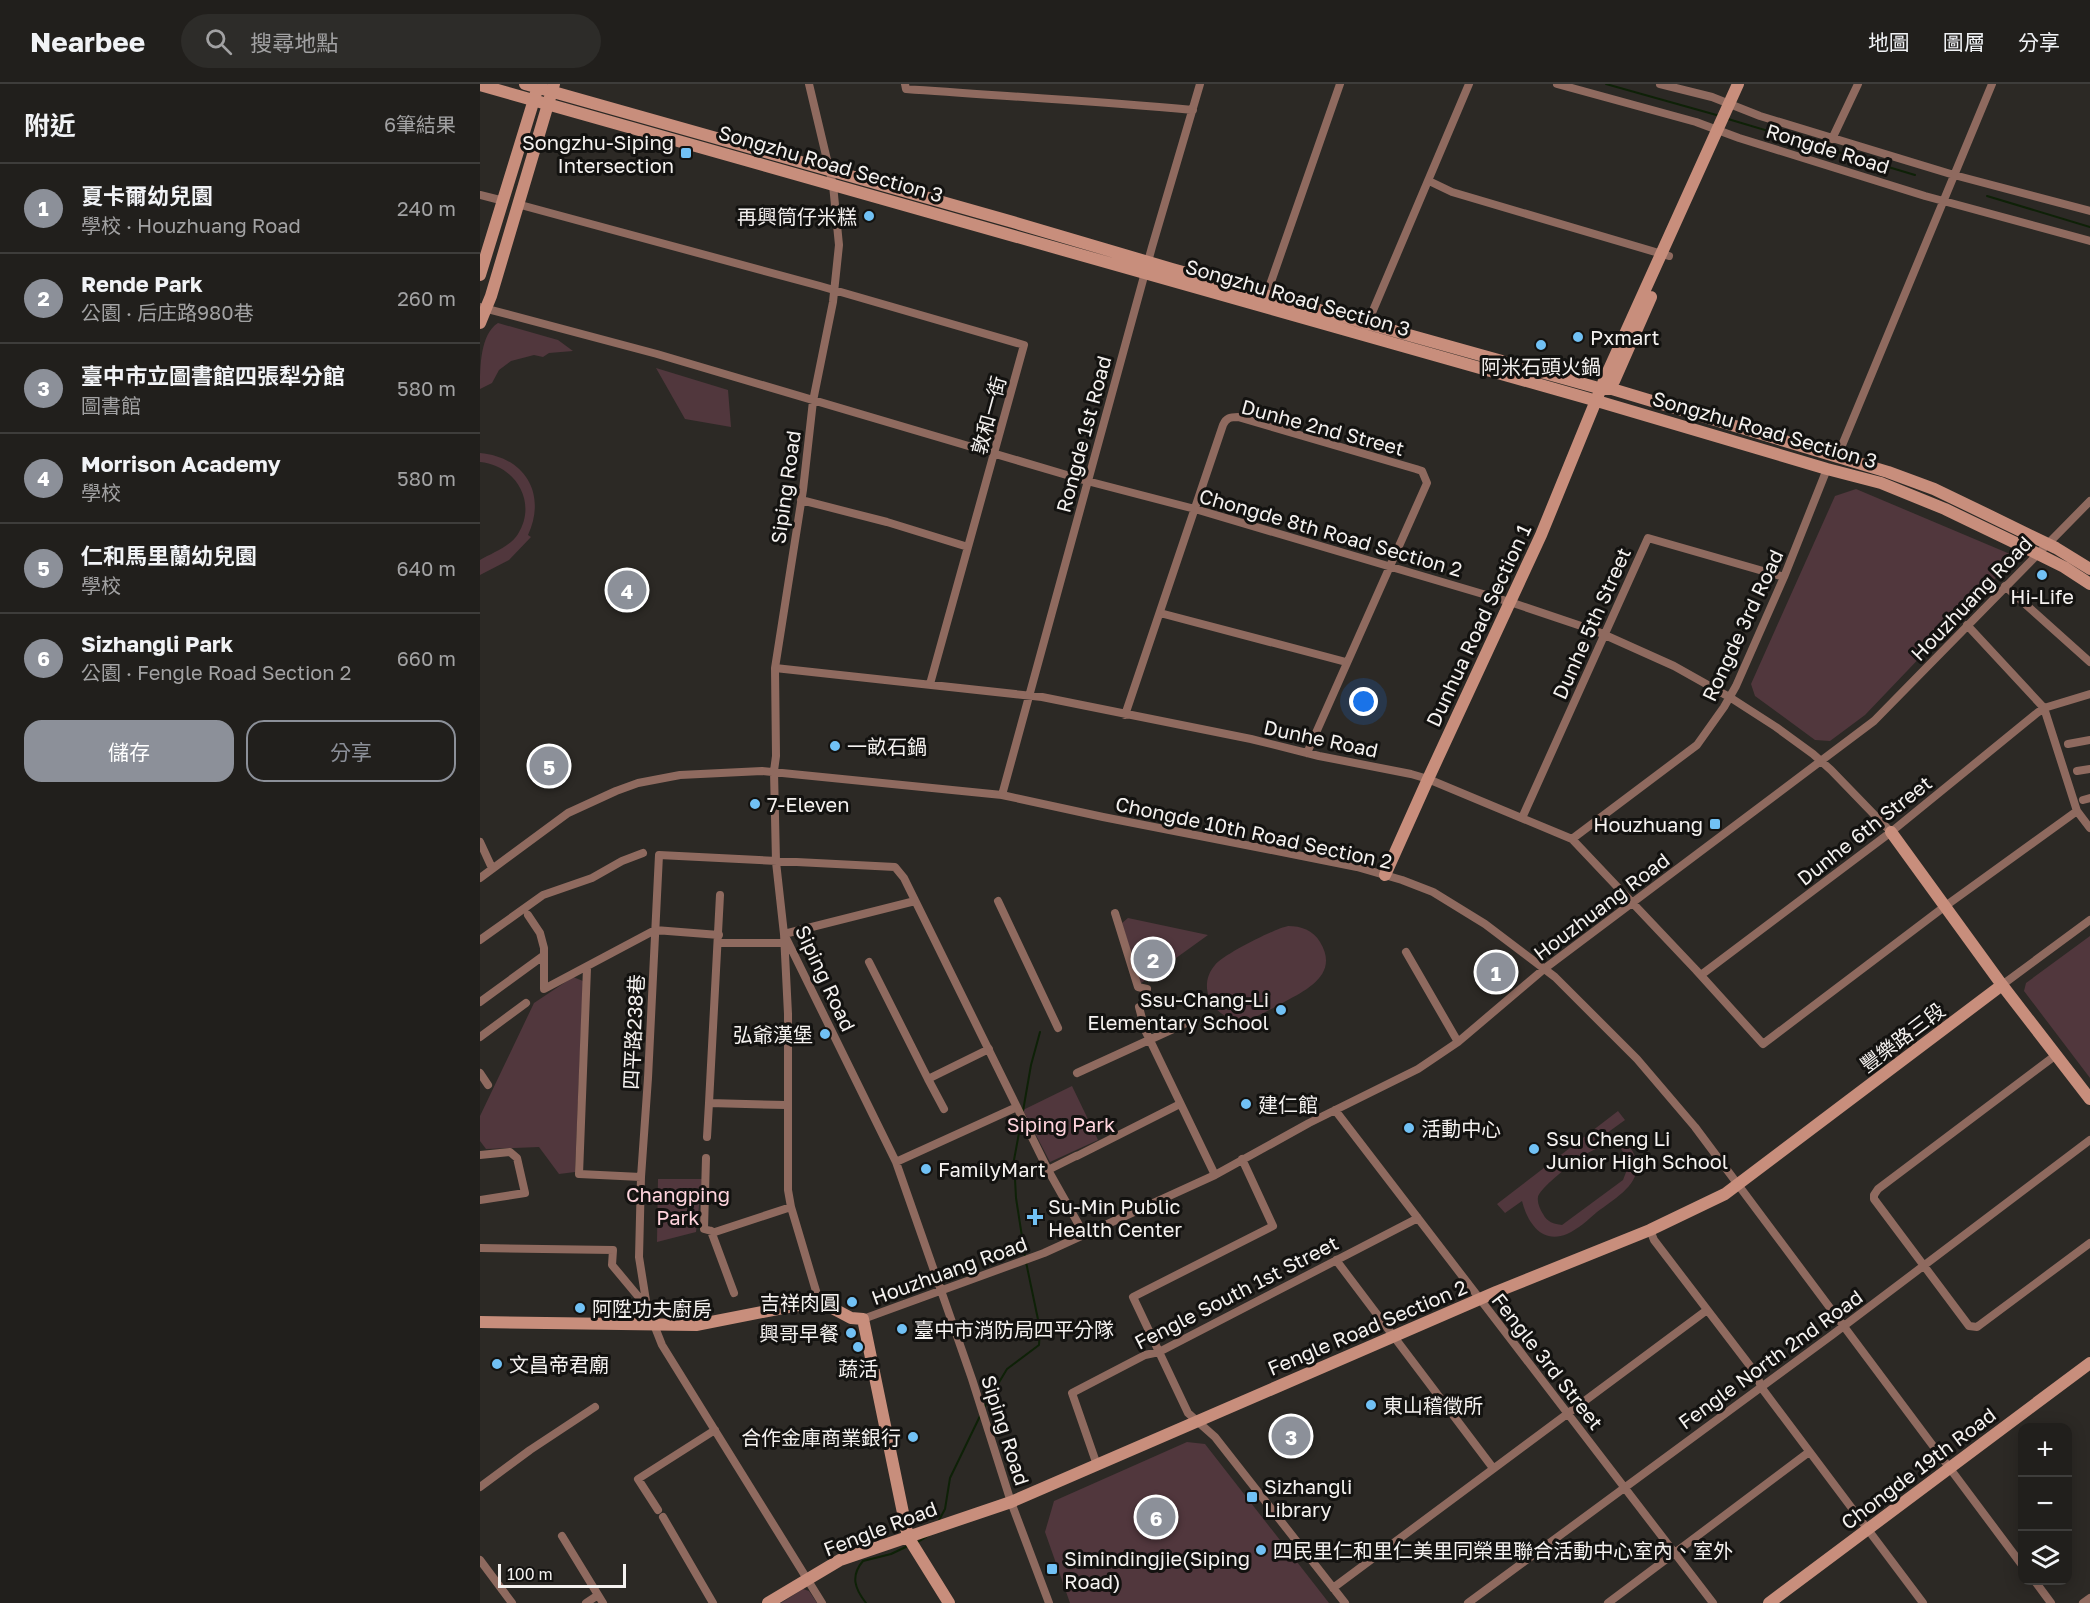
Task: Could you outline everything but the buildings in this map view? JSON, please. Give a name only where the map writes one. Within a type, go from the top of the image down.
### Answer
[{"type":"street","name":"Songzhu Road Section 3","points":[[525,84],[537,90]]},
{"type":"street","name":"Siping Road","points":[[809,84],[833,185],[839,245],[834,291],[813,401],[801,500],[775,668],[776,756],[774,771],[777,862],[784,938],[896,1162],[941,1289],[1011,1502],[1049,1603]]},
{"type":"street","points":[[905,84],[906,89],[1051,100],[1111,102],[1193,110]]},
{"type":"street","name":"Rongde 1st Road","points":[[1002,795],[1146,268],[1200,84]]},
{"type":"street","points":[[1265,301],[1340,84]]},
{"type":"street","points":[[1365,330],[1469,84]]},
{"type":"street","name":"Rongde Road","points":[[1557,84],[1696,122],[1943,200],[2090,241]]},
{"type":"street","name":"Rongde Road","points":[[1660,84],[1733,105],[1832,139],[1954,175],[2090,211]]},
{"type":"street","name":"Dunhua Road Section 1","points":[[1733,105],[1738,84]]},
{"type":"street","name":"Dunhua Road Section 1","points":[[1385,875],[1541,535],[1599,395],[1616,378],[1665,254],[1733,105],[1747,84]]},
{"type":"street","points":[[1832,139],[1858,84]]},
{"type":"street","points":[[1838,455],[1992,84]]},
{"type":"street","name":"Songzhu Road Section 3","points":[[480,85],[551,93],[830,171],[1146,268]]},
{"type":"street","points":[[480,275],[537,90]]},
{"type":"street","name":"Songzhu Road Section 3","points":[[551,93],[833,185],[1146,268],[1599,395],[1827,469],[1881,483],[2037,554],[2078,575],[2090,584]]},
{"type":"street","points":[[480,323],[551,93]]},
{"type":"street","points":[[1429,182],[1452,192],[1665,254]]},
{"type":"street","points":[[480,195],[504,201]]},
{"type":"street","points":[[517,204],[834,291]]},
{"type":"street","name":"敦和一街","points":[[834,291],[1024,345],[930,684]]},
{"type":"street","name":"Chongde 8th Road Section 2","points":[[483,308],[657,354],[1087,481],[1195,509],[1510,602],[1603,635],[1674,666],[1776,727],[1821,762],[1890,832]]},
{"type":"street","name":"Songzhu Road Section 3","points":[[1599,395],[1612,389],[1838,455],[1888,472],[1934,489],[2046,544],[2090,569]]},
{"type":"street","name":"Dunhe 2nd Street","points":[[1125,715],[1226,419],[1238,417],[1422,471],[1427,483],[1389,566]]},
{"type":"street","name":"Rongde 3rd Road","points":[[1572,839],[1697,745],[1731,698],[1784,577],[1827,469]]},
{"type":"street","points":[[801,500],[887,522],[968,547]]},
{"type":"street","name":"Houzhuang Road","points":[[863,1318],[1044,1253],[1215,1175],[1335,1110],[1418,1069],[1458,1042],[1544,969],[1874,721],[2090,501]]},
{"type":"street","name":"Dunhe 5th Street","points":[[1522,818],[1648,538],[1784,577]]},
{"type":"street","points":[[1306,753],[1389,566]]},
{"type":"street","points":[[2005,586],[2090,662]]},
{"type":"street","points":[[1160,613],[1346,662]]},
{"type":"street","points":[[1967,625],[2044,708],[2077,811],[2090,828]]},
{"type":"street","name":"Dunhe Road","points":[[775,668],[1029,695],[1428,779],[1572,839],[1763,1044],[1944,907]]},
{"type":"street","points":[[2044,708],[2090,694]]},
{"type":"street","name":"Dunhe 6th Street","points":[[1701,975],[1890,832],[2044,708]]},
{"type":"street","points":[[2068,744],[2090,740]]},
{"type":"street","points":[[2077,771],[2090,769]]},
{"type":"street","name":"Chongde 10th Road Section 2","points":[[480,878],[568,813],[638,783],[680,775],[774,771],[1002,795],[1357,867],[1412,884],[1442,898],[1485,924],[1555,977],[1637,1059],[1695,1127],[2018,1560]]},
{"type":"street","points":[[1944,907],[2077,811]]},
{"type":"street","points":[[1890,832],[2002,985],[2090,1099]]},
{"type":"street","points":[[480,842],[492,868]]},
{"type":"street","points":[[480,940],[543,895],[592,878],[622,861],[643,853]]},
{"type":"street","name":"四平路238巷","points":[[777,862],[659,855],[641,1177],[639,1257],[647,1307],[662,1345],[822,1603]]},
{"type":"street","points":[[480,861],[492,868]]},
{"type":"street","points":[[777,862],[895,867],[904,878],[1048,1170],[1084,1234]]},
{"type":"street","points":[[707,1137],[720,895]]},
{"type":"street","points":[[998,900],[1058,1028]]},
{"type":"street","points":[[528,915],[540,933],[544,948],[544,989],[655,930],[719,939],[784,938],[915,901]]},
{"type":"street","points":[[1115,913],[1138,987],[1147,989]]},
{"type":"street","name":"豐樂路三段","points":[[1737,1185],[2090,920]]},
{"type":"street","points":[[784,938],[788,1014],[786,1106],[788,1190],[819,1300]]},
{"type":"street","points":[[1406,952],[1458,1042]]},
{"type":"street","points":[[480,1002],[543,956]]},
{"type":"street","points":[[869,962],[944,1109]]},
{"type":"street","points":[[587,968],[579,1174],[641,1177]]},
{"type":"street","points":[[480,1037],[526,1003]]},
{"type":"street","points":[[1139,1007],[1145,1030],[1215,1175]]},
{"type":"street","points":[[1077,1073],[1184,1024]]},
{"type":"street","points":[[928,1079],[989,1049]]},
{"type":"street","points":[[2056,1055],[1878,1189],[1874,1195],[1878,1206],[1969,1326],[1977,1327],[2090,1243]]},
{"type":"street","points":[[480,1073],[489,1085]]},
{"type":"street","points":[[710,1104],[786,1106]]},
{"type":"street","points":[[1048,1170],[1180,1104]]},
{"type":"street","points":[[896,1162],[1017,1107]]},
{"type":"street","name":"Fengle 3rd Street","points":[[1335,1110],[1713,1603]]},
{"type":"street","name":"Fengle North 2nd Road","points":[[1468,1603],[2090,1140]]},
{"type":"street","points":[[480,1155],[510,1152],[517,1158],[525,1193],[480,1200]]},
{"type":"street","points":[[706,1158],[704,1229],[715,1232],[791,1207]]},
{"type":"street","points":[[1242,1159],[1273,1226],[1132,1297],[1188,1413],[1215,1437],[1345,1603]]},
{"type":"street","name":"Fengle Road Section 2","points":[[1011,1502],[1394,1336],[1650,1230],[1725,1194],[1737,1185]]},
{"type":"street","name":"Fengle South 1st Street","points":[[1097,1465],[1072,1393],[1145,1355],[1159,1352],[1418,1218]]},
{"type":"street","points":[[1650,1230],[1654,1240],[1757,1375],[1761,1387],[1923,1603]]},
{"type":"street","points":[[711,1231],[735,1293]]},
{"type":"street","points":[[480,1248],[613,1250],[612,1265],[647,1307]]},
{"type":"street","points":[[1336,1260],[1493,1468]]},
{"type":"street","points":[[480,1322],[696,1325],[819,1300],[851,1318],[863,1318],[908,1537],[949,1603]]},
{"type":"street","points":[[1333,1588],[1707,1310]]},
{"type":"street","name":"Chongde 19th Road","points":[[1769,1603],[2089,1367]]},
{"type":"street","points":[[480,1487],[530,1450],[595,1407]]},
{"type":"street","points":[[713,1603],[638,1479],[716,1430]]},
{"type":"street","points":[[1608,1603],[1809,1452]]},
{"type":"street","name":"Fengle Road","points":[[768,1603],[840,1560],[1011,1502]]},
{"type":"street","points":[[562,1536],[601,1599],[586,1603]]},
{"type":"street","points":[[480,1560],[512,1603]]},
{"type":"street","points":[[2037,1585],[2051,1603]]},
{"type":"street","points":[[2083,1603],[2090,1598]]},
{"type":"green space","points":[[498,323],[558,340],[573,351],[549,353],[543,357],[534,355],[511,361],[499,370],[492,383],[480,389],[484,343],[492,328]]},
{"type":"green space","points":[[656,368],[728,390],[731,427],[685,419]]},
{"type":"green space","points":[[480,453],[496,456],[520,470],[528,480],[535,505],[528,535],[531,537],[509,560],[480,575],[480,560],[506,546],[515,538],[524,522],[525,510],[520,487],[513,478],[504,470],[480,462]]},
{"type":"green space","points":[[1856,489],[2010,554],[2012,561],[1865,715],[1830,741],[1815,740],[1755,696],[1751,684],[1835,496]]},
{"type":"green space","points":[[1128,918],[1208,935],[1140,984],[1122,923]]},
{"type":"green space","points":[[1288,926],[1298,927],[1314,934],[1320,942],[1326,963],[1319,979],[1295,996],[1248,1020],[1227,1017],[1218,1011],[1208,994],[1207,984],[1209,974],[1215,965],[1250,942]]},
{"type":"green space","points":[[2090,936],[2090,1078],[2024,991],[2026,983]]},
{"type":"green space","points":[[573,977],[583,981],[575,1172],[559,1174],[539,1147],[486,1149],[480,1141],[480,1116],[534,1003]]},
{"type":"green space","name":"Siping Park","points":[[1072,1086],[1098,1140],[1050,1162],[1023,1110]]},
{"type":"green space","points":[[1618,1111],[1625,1120],[1607,1133],[1628,1145],[1637,1162],[1637,1171],[1621,1194],[1575,1230],[1558,1237],[1543,1234],[1527,1216],[1522,1201],[1505,1213],[1497,1204]],"holes":[[[1601,1147],[1621,1149],[1627,1157],[1628,1167],[1623,1180],[1562,1225],[1545,1217],[1538,1204],[1538,1197],[1555,1177],[1593,1150]]]},
{"type":"green space","name":"Changping Park","points":[[658,1179],[702,1179],[696,1232],[657,1242]]},
{"type":"green space","points":[[1187,1442],[1205,1444],[1329,1603],[1070,1603],[1045,1532],[1054,1501]]},
{"type":"green space","points":[[803,1589],[809,1591],[817,1603],[781,1603]]},
{"type":"waterway","points":[[1606,84],[1720,116]]},
{"type":"waterway","points":[[1728,119],[1915,175]]},
{"type":"waterway","points":[[1987,196],[2090,227]]},
{"type":"waterway","points":[[1023,1111],[1031,1065],[1040,1032]]},
{"type":"waterway","points":[[1021,1122],[1014,1160],[1016,1198],[1025,1256]]},
{"type":"waterway","points":[[983,1409],[1007,1369],[1039,1345],[1040,1329],[1026,1262]]},
{"type":"waterway","points":[[938,1522],[945,1509],[950,1478],[981,1414]]},
{"type":"waterway","points":[[918,1542],[931,1534]]},
{"type":"waterway","points":[[866,1603],[859,1593],[855,1577],[863,1561],[891,1554],[910,1545]]},
{"type":"place","name":"Songzhu-Siping Intersection","points":[[686,153]]},
{"type":"place","name":"再興筒仔米糕","points":[[869,216]]},
{"type":"place","name":"Pxmart","points":[[1578,337]]},
{"type":"place","name":"阿米石頭火鍋","points":[[1541,345]]},
{"type":"place","name":"Hi-Life","points":[[2042,575]]},
{"type":"place","name":"Morrison Academy","points":[[627,590]]},
{"type":"place","name":"一畝石鍋","points":[[835,746]]},
{"type":"place","name":"仁和馬里蘭幼兒園","points":[[549,766]]},
{"type":"place","name":"7-Eleven","points":[[755,804]]},
{"type":"place","name":"Houzhuang","points":[[1715,824]]},
{"type":"place","name":"Rende Park","points":[[1153,959]]},
{"type":"place","name":"夏卡爾幼兒園","points":[[1496,972]]},
{"type":"place","name":"Ssu-Chang-Li Elementary School","points":[[1281,1010]]},
{"type":"place","name":"弘爺漢堡","points":[[825,1034]]},
{"type":"place","name":"建仁館","points":[[1246,1104]]},
{"type":"place","name":"活動中心","points":[[1409,1128]]},
{"type":"place","name":"Ssu Cheng Li Junior High School","points":[[1534,1149]]},
{"type":"place","name":"FamilyMart","points":[[926,1169]]},
{"type":"place","name":"Su-Min Public Health Center","points":[[1035,1217]]},
{"type":"place","name":"吉祥肉圓","points":[[852,1302]]},
{"type":"place","name":"阿陞功夫廚房","points":[[580,1308]]},
{"type":"place","name":"臺中市消防局四平分隊","points":[[902,1329]]},
{"type":"place","name":"興哥早餐","points":[[851,1333]]},
{"type":"place","name":"蔬活","points":[[858,1347]]},
{"type":"place","name":"文昌帝君廟","points":[[497,1364]]},
{"type":"place","name":"東山稽徵所","points":[[1371,1405]]},
{"type":"place","name":"臺中市立圖書館四張犁分館","points":[[1291,1436]]},
{"type":"place","name":"合作金庫商業銀行","points":[[913,1437]]},
{"type":"place","name":"Sizhangli Library","points":[[1252,1497]]},
{"type":"place","name":"Sizhangli Park","points":[[1156,1517]]},
{"type":"place","name":"四民里仁和里仁美里同榮里聯合活動中心室內、室外","points":[[1261,1550]]},
{"type":"place","name":"Simindingjie(Siping Road)","points":[[1052,1569]]}]
